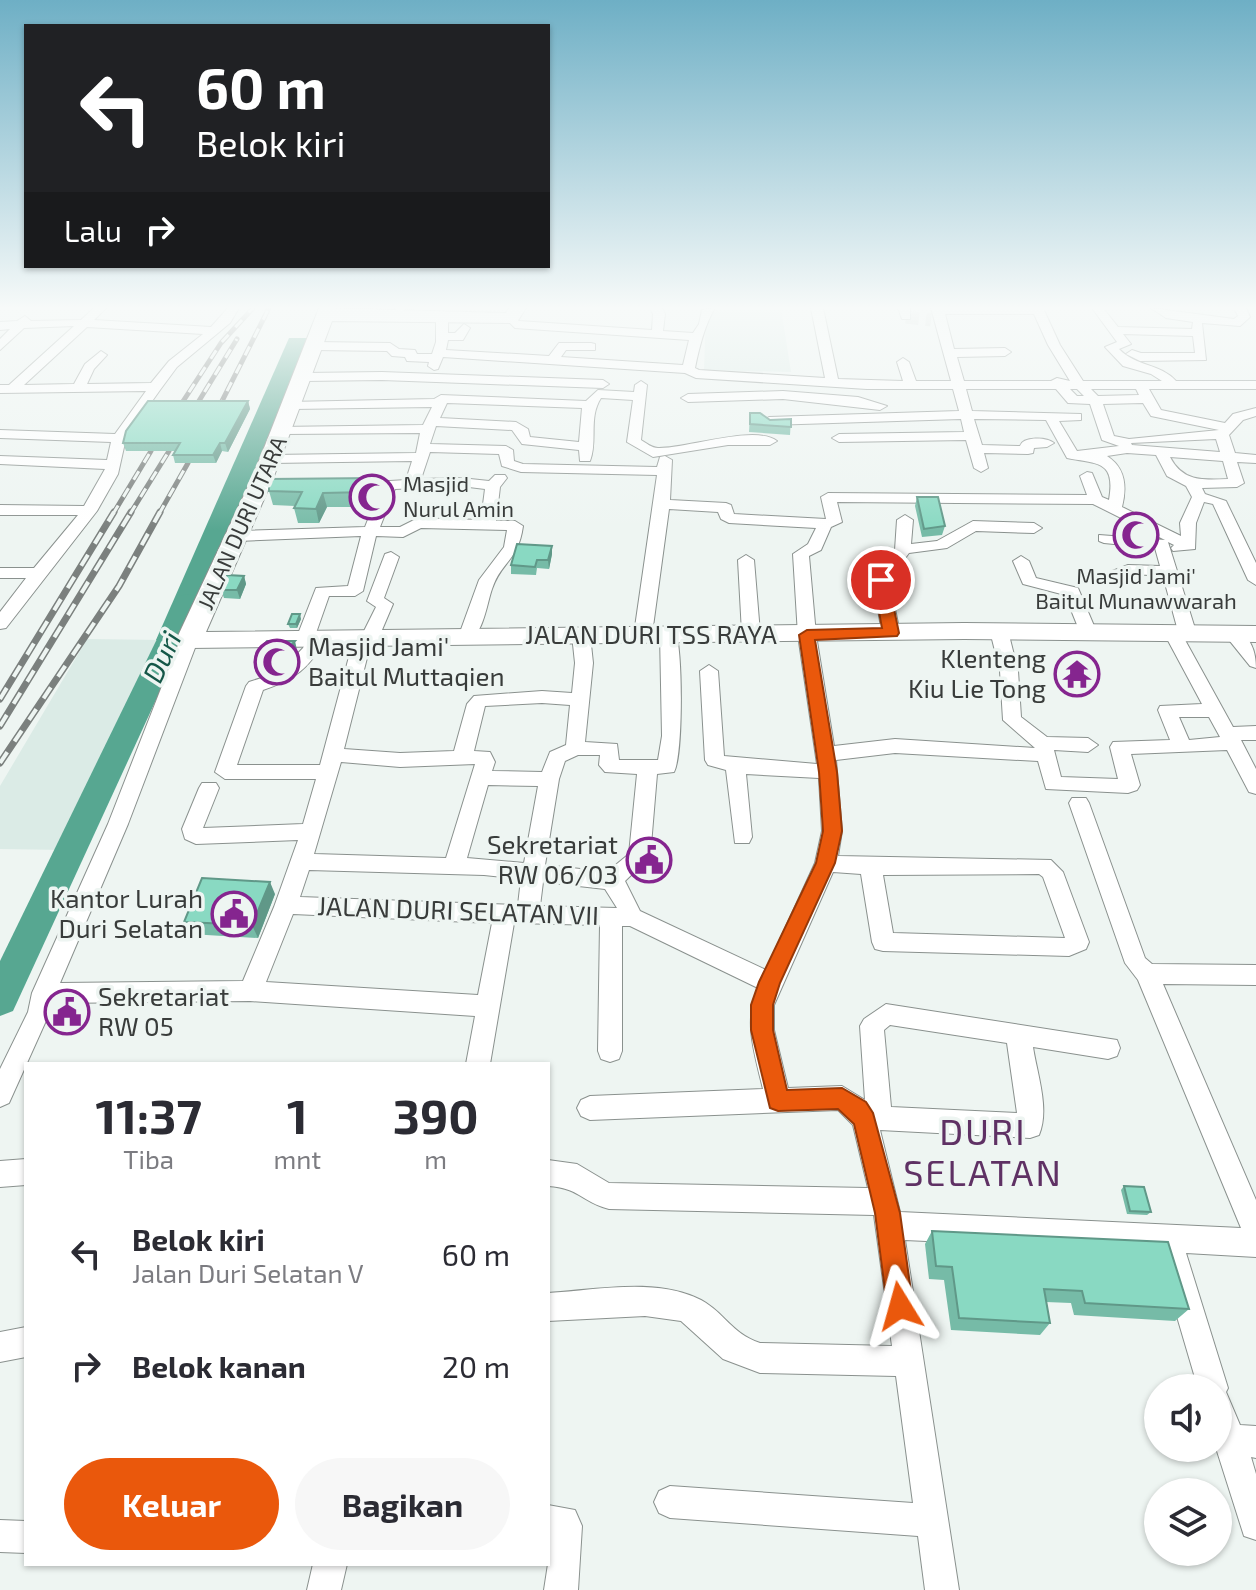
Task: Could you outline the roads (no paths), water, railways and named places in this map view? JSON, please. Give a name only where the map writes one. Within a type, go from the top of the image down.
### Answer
[{"type":"street","points":[[79,387],[81,382]]},
{"type":"street","points":[[0,624],[8,601],[38,573],[89,511],[107,482],[119,438],[159,382]]},
{"type":"street","name":"JALAN DURI UTARA","points":[[189,640],[238,536],[270,487],[271,459],[302,382]]},
{"type":"street","points":[[412,484],[423,441],[441,401],[440,391],[447,382]]},
{"type":"street","points":[[497,382],[641,390],[634,442],[649,452],[666,453],[728,441],[771,444],[760,385]]},
{"type":"street","points":[[568,468],[580,447],[588,405],[603,382]]},
{"type":"street","points":[[711,382],[760,385],[827,382]]},
{"type":"street","points":[[744,382],[831,398],[881,411]]},
{"type":"street","points":[[834,382],[867,385],[972,382]]},
{"type":"street","points":[[913,382],[926,414]]},
{"type":"street","points":[[1033,382],[1033,407],[1045,416],[1069,453],[1096,457],[1108,461],[1115,468],[1117,494],[1114,508]]},
{"type":"street","points":[[1057,382],[1073,400],[1147,399]]},
{"type":"street","points":[[1061,382],[1129,386],[1174,382]]},
{"type":"street","points":[[1184,382],[1254,384]]},
{"type":"street","points":[[956,383],[981,468]]},
{"type":"street","points":[[1078,383],[1095,400],[1114,444]]},
{"type":"street","points":[[688,398],[760,385]]},
{"type":"street","points":[[867,385],[877,394],[881,411]]},
{"type":"street","points":[[1129,386],[1147,399],[1156,413],[1226,431]]},
{"type":"street","points":[[1,405],[11,388],[155,387]]},
{"type":"street","points":[[293,405],[524,400],[588,405]]},
{"type":"street","points":[[769,421],[881,411],[965,417],[1076,417]]},
{"type":"street","points":[[1096,457],[1114,444],[1226,431],[1238,417],[1256,412]]},
{"type":"street","points":[[283,430],[431,425],[516,426],[527,441],[580,447]]},
{"type":"street","points":[[1195,490],[1239,482],[1228,457],[1226,431]]},
{"type":"street","points":[[0,434],[119,438]]},
{"type":"street","points":[[839,438],[974,442],[1028,450],[1026,444],[1047,443]]},
{"type":"street","points":[[1114,444],[1161,452],[1256,459]]},
{"type":"street","points":[[580,447],[587,469]]},
{"type":"street","points":[[271,459],[422,453],[450,449],[532,479],[536,469],[664,471]]},
{"type":"street","points":[[1161,452],[1173,474],[1195,490],[1219,501],[1256,580]]},
{"type":"street","points":[[643,634],[662,504],[666,453]]},
{"type":"street","points":[[0,460],[112,465]]},
{"type":"street","points":[[362,485],[461,482],[503,469]]},
{"type":"street","points":[[488,524],[503,469]]},
{"type":"street","points":[[1087,476],[1096,500]]},
{"type":"street","points":[[390,484],[367,540],[355,591],[322,591],[310,651],[286,676],[255,686],[225,772],[330,763],[483,757],[485,762],[454,867]]},
{"type":"street","points":[[1189,546],[1188,523],[1195,490]]},
{"type":"street","points":[[662,504],[726,508],[729,518],[825,524],[834,522],[828,497],[832,496],[1096,500],[1189,546]]},
{"type":"street","points":[[0,510],[89,511]]},
{"type":"street","points":[[891,633],[881,580],[904,549],[905,520]]},
{"type":"street","points":[[238,536],[291,536],[319,531],[405,532],[418,523],[516,527],[512,548],[487,580],[468,635]]},
{"type":"street","points":[[778,1101],[762,1030],[762,1005],[769,982],[826,863],[832,831],[827,763],[807,635],[801,554],[815,547],[825,524]]},
{"type":"street","points":[[904,549],[941,545],[973,526],[1034,528]]},
{"type":"street","points":[[1104,538],[1161,543],[1181,635],[1214,711],[1256,787]]},
{"type":"street","points":[[1163,548],[1189,546]]},
{"type":"street","points":[[250,991],[310,832],[366,638],[385,604],[375,601],[391,557]]},
{"type":"street","points":[[746,560],[751,633]]},
{"type":"street","points":[[1021,561],[1029,581],[1070,589],[1088,633]]},
{"type":"street","points":[[1110,575],[1130,575],[1128,570],[1168,571]]},
{"type":"street","points":[[0,573],[38,573]]},
{"type":"street","points":[[999,631],[1009,671],[1012,720],[1016,726],[1031,732],[1044,749],[1053,784],[1128,786],[1120,747],[1182,747],[1256,733]]},
{"type":"street","name":"JALAN DURI TSS RAYA","points":[[189,640],[999,631],[1245,634]]},
{"type":"street","points":[[528,910],[549,779],[557,757],[575,748],[611,750],[610,766],[667,767],[671,736],[669,634]]},
{"type":"street","points":[[1245,634],[1256,662]]},
{"type":"street","points":[[575,748],[575,727],[586,665],[581,635]]},
{"type":"street","points":[[0,1095],[40,1012],[44,993],[118,824],[189,640]]},
{"type":"street","points":[[709,671],[715,760],[735,766],[827,763],[895,746],[1044,749],[1088,745]]},
{"type":"street","points":[[462,758],[476,704],[480,700],[517,697],[579,700]]},
{"type":"street","points":[[1182,747],[1167,710],[1214,711]]},
{"type":"street","points":[[735,766],[742,837]]},
{"type":"street","points":[[611,881],[639,857],[648,767]]},
{"type":"street","points":[[480,778],[549,779]]},
{"type":"street","points":[[209,788],[192,829],[196,836],[310,832]]},
{"type":"street","points":[[1079,803],[1136,963],[1147,974],[1249,1216],[1256,1225]]},
{"type":"street","points":[[300,862],[454,867],[611,881],[618,888],[622,917],[610,1051]]},
{"type":"street","points":[[826,863],[871,867],[1043,866],[1052,872],[1078,942],[1069,947],[883,942],[871,867]]},
{"type":"street","name":"JALAN DURI SELATAN VII","points":[[284,905],[622,917]]},
{"type":"street","points":[[478,1062],[504,915]]},
{"type":"street","points":[[622,917],[769,982]]},
{"type":"street","points":[[1147,974],[1256,975]]},
{"type":"street","points":[[44,993],[250,991],[486,1006]]},
{"type":"street","points":[[942,1590],[887,1213],[869,1112],[872,1026],[886,1014],[1108,1048]]},
{"type":"street","points":[[590,1108],[842,1098],[869,1112],[1030,1126],[1030,1102],[1018,1034]]},
{"type":"street","points":[[0,1174],[24,1172]]},
{"type":"street","points":[[550,1173],[576,1176],[600,1195],[609,1196],[1062,1222]]},
{"type":"street","points":[[887,1213],[1256,1243]]},
{"type":"street","points":[[1167,1237],[1209,1374]]},
{"type":"street","points":[[550,1307],[645,1302],[683,1307],[695,1313],[733,1349],[760,1358],[907,1361]]},
{"type":"street","points":[[0,1347],[24,1342]]},
{"type":"street","points":[[1242,1441],[1256,1524]]},
{"type":"street","points":[[670,1502],[932,1521]]},
{"type":"street","points":[[550,1521],[563,1522],[566,1526],[561,1590]]},
{"type":"street","points":[[0,1536],[24,1537]]},
{"type":"waterway","name":"Duri","points":[[0,1000],[188,602]]},
{"type":"railway","points":[[178,409],[195,382]]},
{"type":"railway","points":[[194,409],[210,382]]},
{"type":"railway","points":[[218,409],[232,382]]},
{"type":"railway","points":[[113,514],[151,451]]},
{"type":"railway","points":[[130,514],[169,451]]},
{"type":"railway","points":[[159,514],[188,463]]},
{"type":"railway","points":[[0,699],[114,512]]},
{"type":"railway","points":[[0,726],[131,512]]},
{"type":"railway","points":[[0,763],[119,586],[160,512]]},
{"type":"place","name":"Masjid Nurul Amin","points":[[372,497]]},
{"type":"place","name":"Masjid Jami' Baitul Munawwarah","points":[[1136,535]]},
{"type":"place","name":"Masjid Jami' Baitul Muttaqien","points":[[277,662]]},
{"type":"place","name":"Klenteng Kiu Lie Tong","points":[[1077,674]]},
{"type":"place","name":"Sekretariat RW 06/03","points":[[649,860]]},
{"type":"place","name":"Kantor Lurah Duri Selatan","points":[[234,914]]},
{"type":"place","name":"Sekretariat RW 05","points":[[67,1012]]},
{"type":"district","name":"DURI SELATAN","points":[[983,1152]]}]
